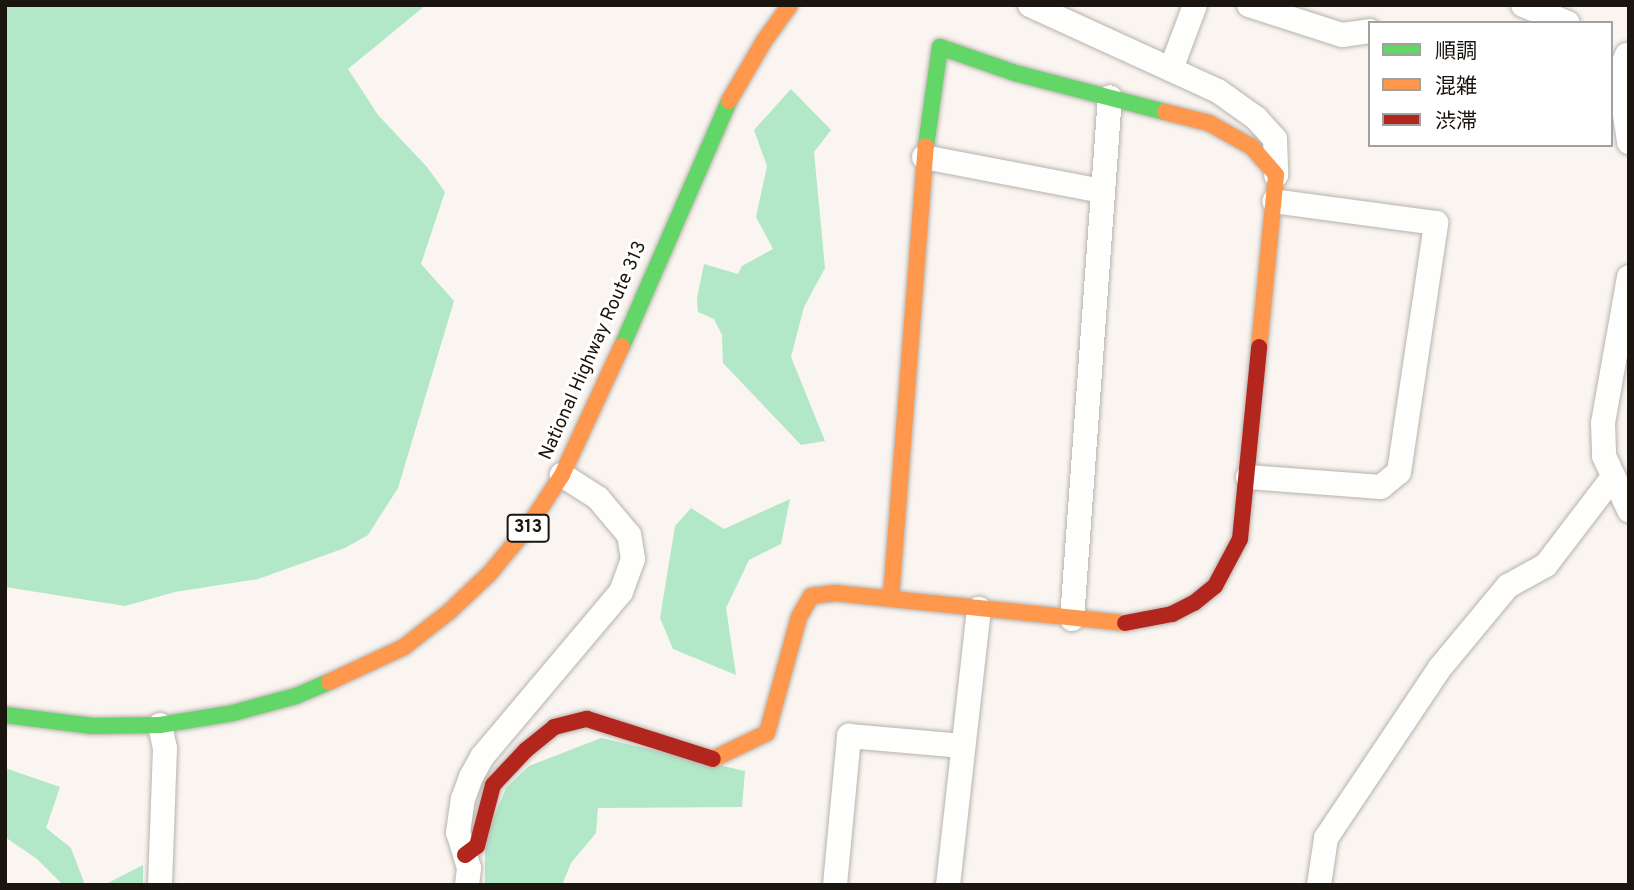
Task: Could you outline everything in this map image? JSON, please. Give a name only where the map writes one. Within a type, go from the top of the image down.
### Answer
[{"type":"main road","name":"National Highway Route 313","points":[[5,715],[92,726],[160,725],[233,713],[296,696],[404,647],[450,611],[490,573],[528,527],[562,475],[590,419],[721,116],[764,41],[790,5]]},
{"type":"main road","points":[[465,855],[477,846],[493,785],[526,750],[554,727],[587,719],[712,759],[767,733],[799,617],[811,596],[834,593],[1132,624],[1172,614],[1194,603],[1215,586],[1240,539],[1274,201],[1276,175],[1252,147],[1209,123],[1015,73],[940,47],[924,157],[891,598]]},
{"type":"street","points":[[1030,5],[1217,91],[1256,117],[1275,139],[1276,175]]},
{"type":"street","points":[[1171,69],[1195,5]]},
{"type":"street","points":[[1249,5],[1342,35],[1368,31]]},
{"type":"street","points":[[1522,5],[1563,21]]},
{"type":"street","points":[[1622,52],[1619,74],[1629,142]]},
{"type":"street","points":[[1072,619],[1110,97]]},
{"type":"street","points":[[924,157],[1102,191]]},
{"type":"street","points":[[1248,477],[1381,487],[1399,472],[1436,223],[1274,201]]},
{"type":"street","points":[[1629,277],[1603,424],[1604,456],[1629,510]]},
{"type":"street","points":[[467,885],[469,869],[458,832],[463,799],[482,757],[621,593],[633,559],[629,535],[598,498],[562,475]]},
{"type":"street","points":[[1319,885],[1326,838],[1439,669],[1508,586],[1546,565],[1613,477]]},
{"type":"street","points":[[948,885],[978,609]]},
{"type":"street","points":[[160,725],[165,748],[160,885]]},
{"type":"street","points":[[835,885],[849,736],[963,746]]},
{"type":"green space","points":[[5,5],[426,5],[348,69],[378,115],[427,167],[445,192],[421,264],[454,301],[398,488],[368,535],[345,548],[258,579],[175,592],[125,606],[5,587]]},
{"type":"green space","points":[[791,89],[831,130],[814,152],[825,268],[804,307],[791,357],[825,441],[801,445],[723,363],[722,335],[714,319],[698,312],[697,298],[704,264],[738,274],[742,266],[773,249],[756,217],[767,166],[754,130]]},
{"type":"green space","points":[[790,499],[781,544],[749,560],[726,608],[736,675],[673,649],[660,618],[675,526],[691,508],[724,529]]},
{"type":"green space","points":[[601,738],[745,771],[742,807],[598,808],[596,833],[571,863],[562,885],[485,885],[485,840],[506,788],[529,766]]},
{"type":"green space","points":[[5,768],[60,787],[46,828],[71,848],[85,885],[63,885],[37,859],[5,837]]},
{"type":"green space","points":[[143,865],[143,885],[104,885]]},
{"type":"traffic: fast","points":[[926,146],[940,47],[1015,73],[1165,112]]},
{"type":"traffic: fast","points":[[622,346],[729,101]]},
{"type":"traffic: fast","points":[[5,715],[92,726],[160,725],[233,713],[296,696],[329,682]]},
{"type":"traffic: slow","points":[[729,101],[764,41],[790,5]]},
{"type":"traffic: slow","points":[[1165,112],[1209,123],[1252,147],[1276,175],[1259,347]]},
{"type":"traffic: slow","points":[[891,598],[926,146]]},
{"type":"traffic: slow","points":[[329,682],[404,647],[450,611],[490,573],[528,527],[562,475],[622,346]]},
{"type":"traffic: slow","points":[[713,759],[767,733],[799,617],[811,596],[834,593],[1125,623]]},
{"type":"traffic: jam","points":[[1125,623],[1172,614],[1194,603],[1215,586],[1240,539],[1259,347]]},
{"type":"traffic: jam","points":[[465,855],[477,846],[493,785],[526,750],[554,727],[587,719],[713,759]]}]
